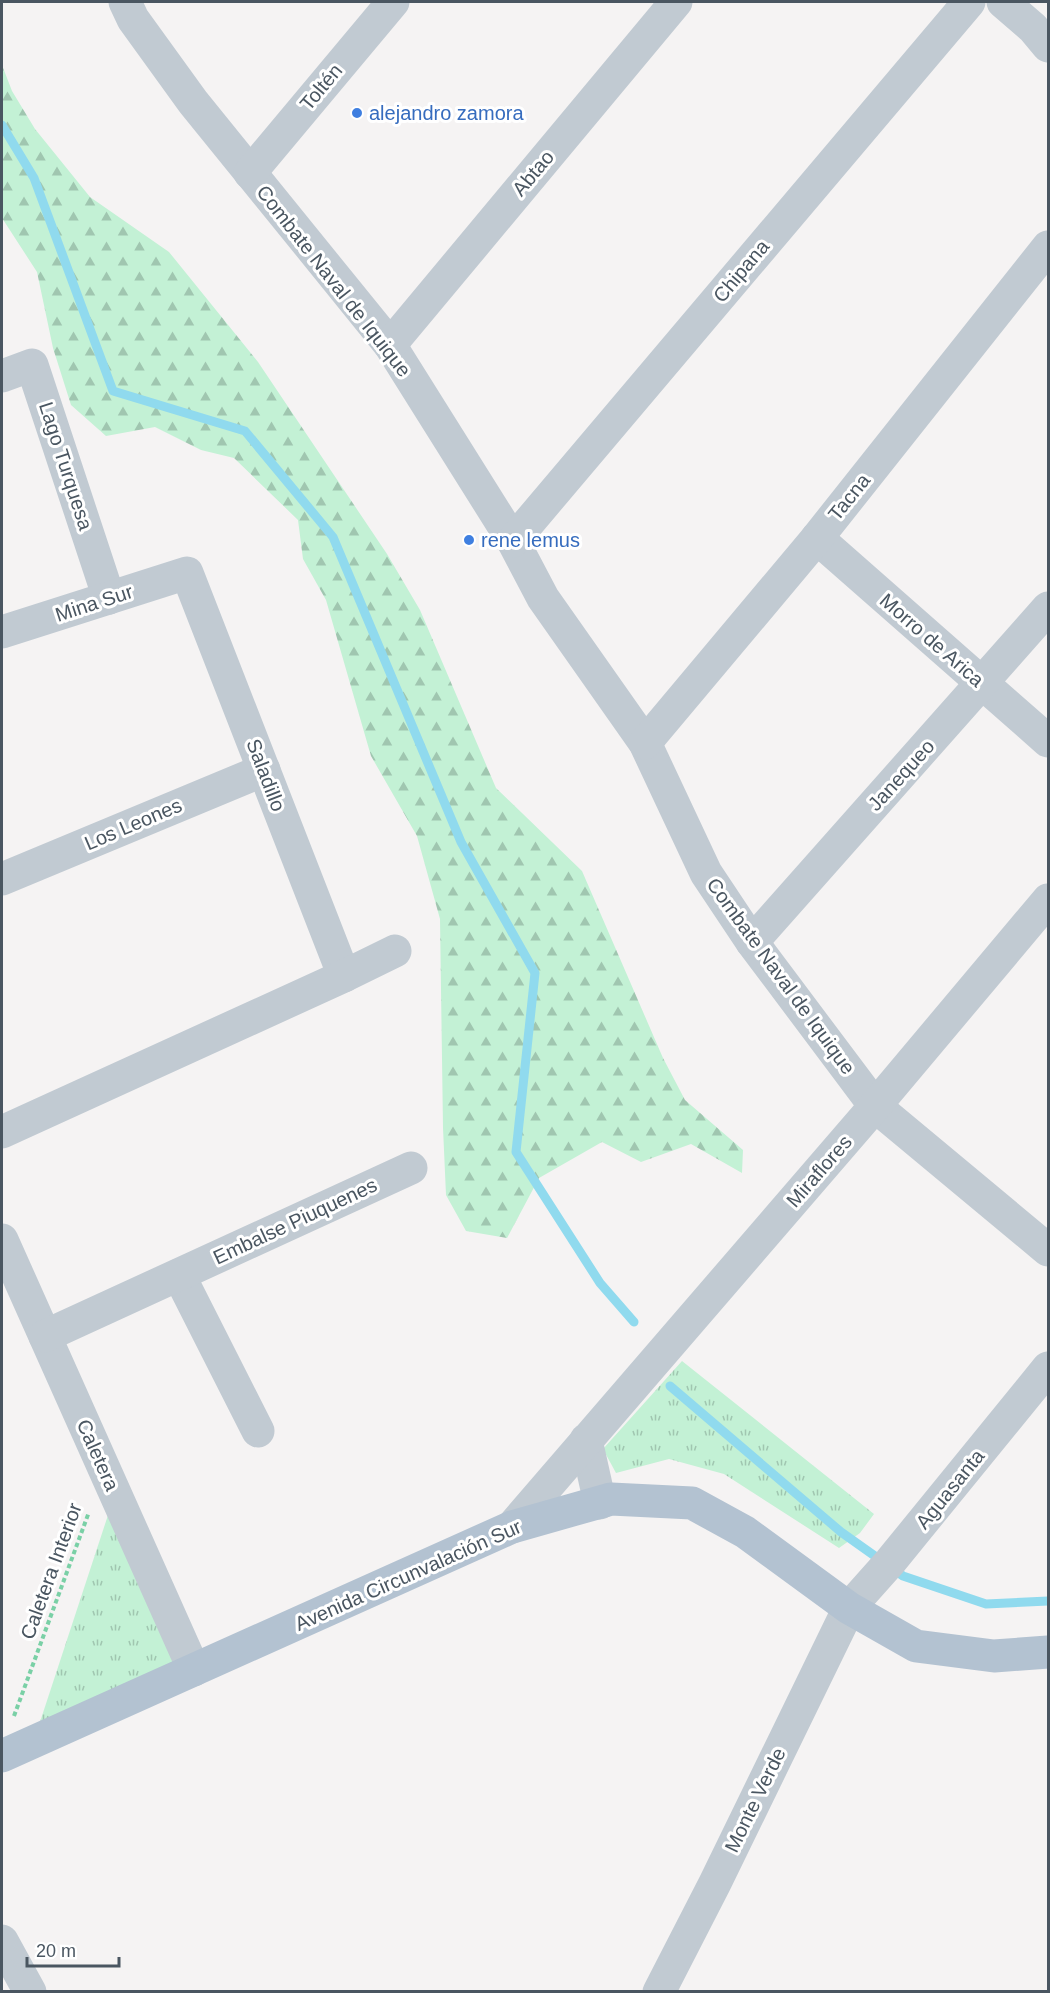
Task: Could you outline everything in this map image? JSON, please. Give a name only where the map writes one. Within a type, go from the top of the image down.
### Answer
[{"type":"main road","name":"Avenida Circunvalación Sur","points":[[2,1756],[512,1527],[611,1499],[692,1503],[745,1532],[849,1608],[916,1646],[994,1656],[1048,1652]]},
{"type":"street","name":"Combate Naval de Iquique","points":[[125,2],[133,20],[193,102],[390,345],[513,541],[543,598],[645,743],[706,873],[752,942],[875,1106],[1048,1250]]},
{"type":"street","name":"Toltén","points":[[250,173],[393,2]]},
{"type":"street","name":"Abtao","points":[[390,345],[676,2]]},
{"type":"street","name":"Chipana","points":[[513,541],[969,2]]},
{"type":"street","points":[[1003,2],[1033,28],[1048,46]]},
{"type":"street","name":"Tacna","points":[[645,743],[817,538],[1048,247]]},
{"type":"street","name":"Lago Turquesa","points":[[2,376],[32,365],[109,598]]},
{"type":"street","name":"Morro de Arica","points":[[817,538],[1048,741]]},
{"type":"street","name":"Mina Sur","points":[[2,632],[187,573]]},
{"type":"street","name":"Saladillo","points":[[187,573],[344,976]]},
{"type":"street","name":"Janequeo","points":[[752,942],[1048,608]]},
{"type":"street","name":"Los Leones","points":[[2,879],[264,770]]},
{"type":"street","name":"Miraflores","points":[[512,1527],[875,1106],[1048,900]]},
{"type":"street","points":[[2,1132],[395,951]]},
{"type":"street","name":"Embalse Piuquenes","points":[[45,1336],[411,1168]]},
{"type":"street","name":"Caletera","points":[[2,1240],[194,1670]]},
{"type":"street","points":[[179,1275],[258,1431]]},
{"type":"street","name":"Aguasanta","points":[[849,1608],[879,1575],[1048,1368]]},
{"type":"street","points":[[586,1440],[600,1503]]},
{"type":"street","name":"Monte Verde","points":[[660,1992],[849,1608]]},
{"type":"street","points":[[2,1941],[30,1992]]},
{"type":"path","name":"Caletera Interior","points":[[13,1718],[104,1469]]},
{"type":"green space","points":[[2,65],[12,91],[35,129],[90,197],[169,252],[258,362],[387,554],[420,610],[496,788],[582,871],[663,1058],[685,1100],[743,1150],[742,1173],[691,1144],[641,1162],[602,1142],[539,1178],[507,1238],[466,1231],[446,1195],[440,919],[417,836],[371,756],[326,600],[303,559],[298,520],[234,458],[201,450],[155,427],[106,436],[71,405],[53,348],[37,272],[2,218]]},
{"type":"green space","points":[[682,1361],[874,1514],[860,1533],[839,1548],[724,1474],[669,1459],[616,1473],[603,1449]]},
{"type":"green space","points":[[111,1506],[178,1671],[37,1731]]},
{"type":"waterway","points":[[2,125],[34,178],[113,391],[245,431],[333,537],[461,842],[535,973],[516,1152],[600,1283],[634,1322]]},
{"type":"waterway","points":[[670,1386],[841,1532],[903,1576],[986,1604],[1048,1601]]},
{"type":"place","name":"alejandro zamora","points":[[357,113]]},
{"type":"place","name":"rene lemus","points":[[469,540]]}]
